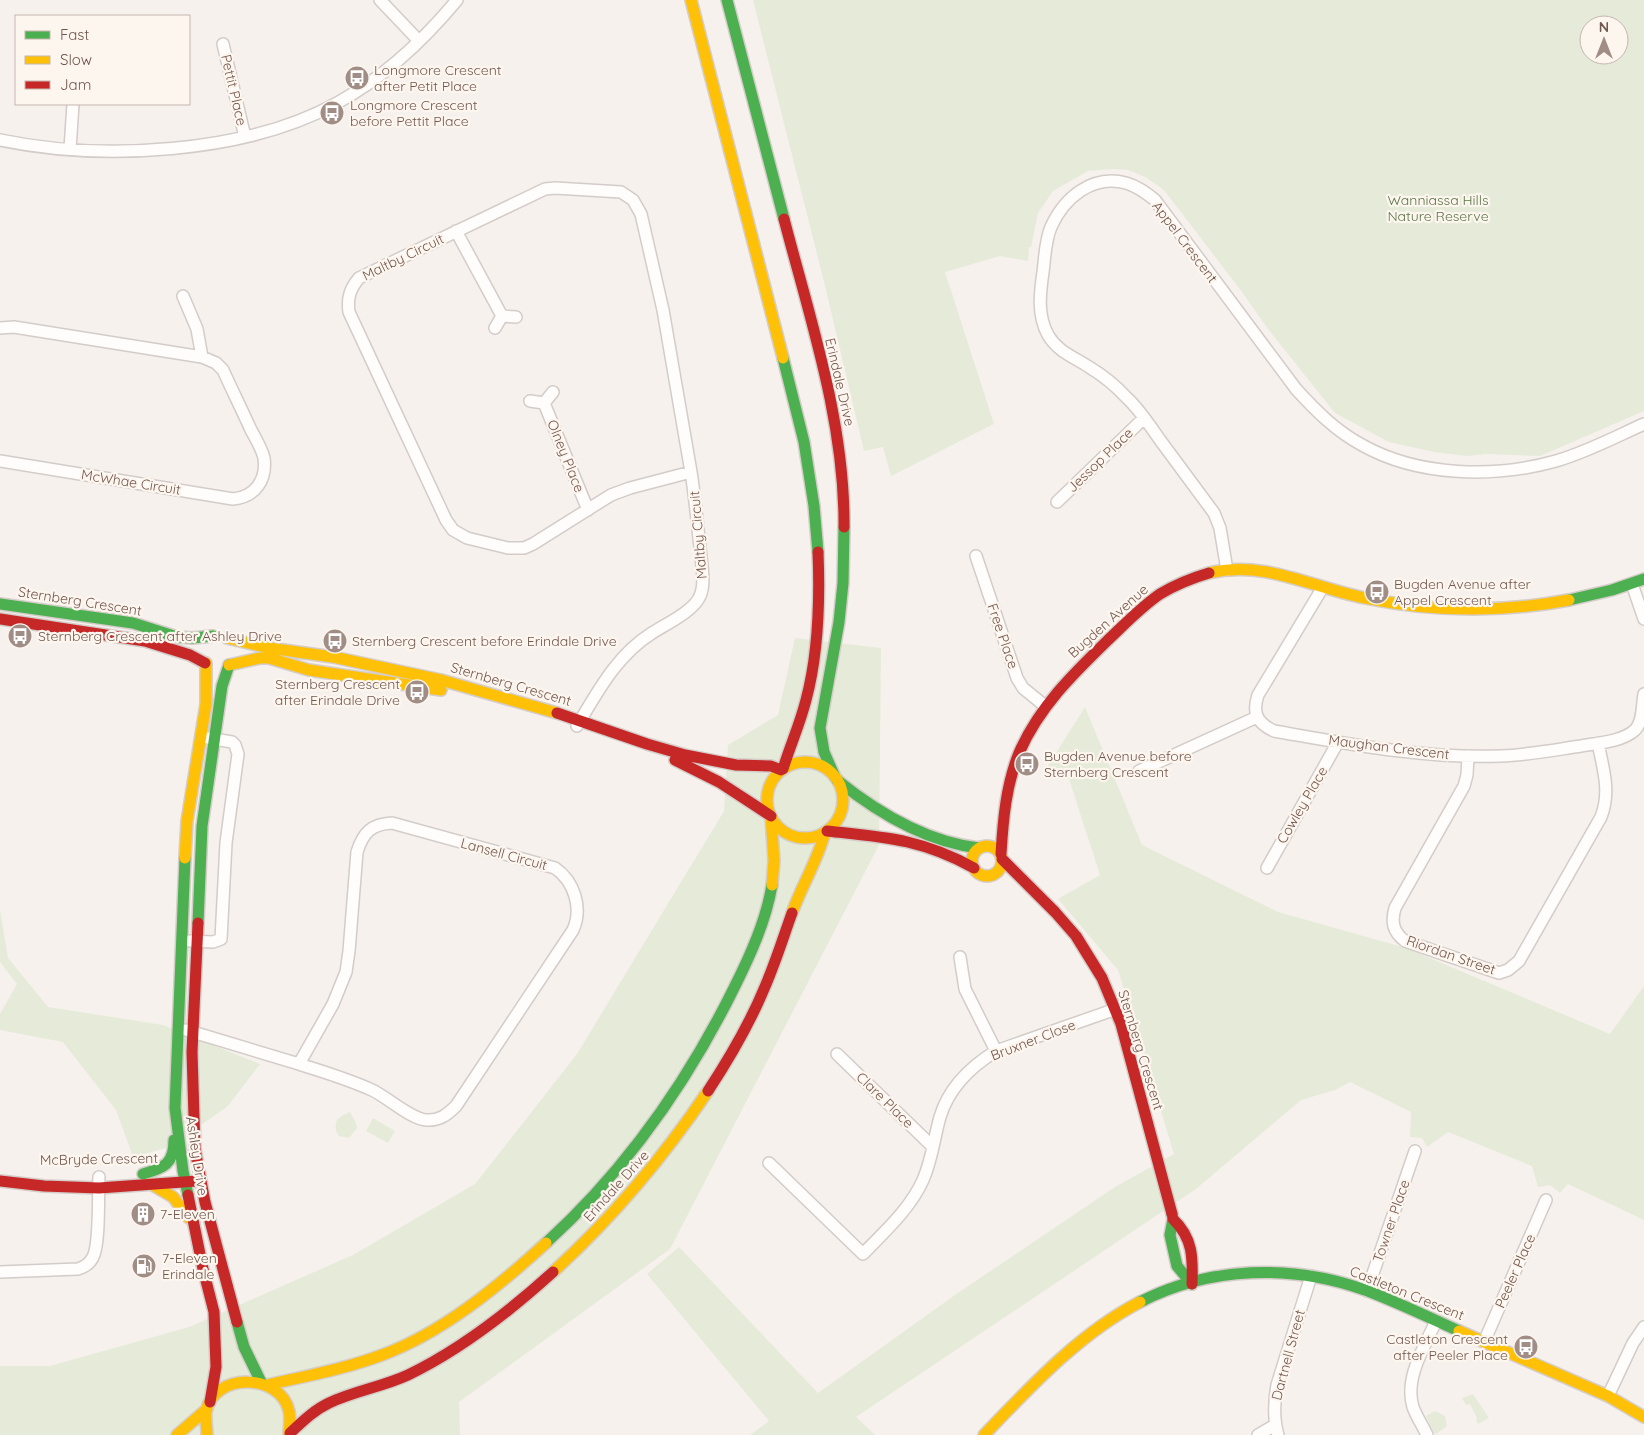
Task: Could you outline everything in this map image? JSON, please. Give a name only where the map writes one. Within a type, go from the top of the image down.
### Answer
[{"type":"street","points":[[380,0],[419,41]]},
{"type":"street","points":[[0,140],[70,149],[140,151],[186,147],[244,137],[292,124],[337,103],[380,75],[419,41],[457,0]]},
{"type":"street","points":[[691,0],[804,442],[818,535],[820,573],[819,612],[814,659],[798,728],[788,750],[782,770]]},
{"type":"street","name":"Erindale Drive","points":[[727,0],[826,380],[840,453],[844,498],[843,583],[839,622],[820,728],[824,752],[836,779]]},
{"type":"street","name":"Pettit Place","points":[[223,44],[244,137]]},
{"type":"street","points":[[70,149],[73,105]]},
{"type":"street","name":"Appel Crescent","points":[[1227,570],[1220,528],[1214,513],[1144,418],[1130,400],[1110,381],[1069,356],[1048,335],[1040,311],[1040,294],[1048,237],[1060,211],[1071,197],[1086,188],[1110,181],[1126,183],[1141,190],[1155,200],[1296,388],[1316,411],[1362,446],[1401,461],[1432,468],[1476,471],[1503,470],[1556,461],[1590,449],[1644,424]]},
{"type":"street","name":"Maltby Circuit","points":[[579,723],[610,672],[624,655],[648,635],[692,608],[700,596],[703,580],[691,472],[663,310],[641,214],[633,200],[621,192],[611,190],[545,189],[358,278],[351,289],[348,302],[349,312],[446,520],[453,530],[467,538],[519,549],[533,544],[611,496],[630,488],[691,472]]},
{"type":"street","points":[[456,231],[502,316]]},
{"type":"street","points":[[183,296],[197,328],[202,357]]},
{"type":"street","points":[[502,316],[516,317]]},
{"type":"street","points":[[495,328],[502,316]]},
{"type":"street","name":"McWhae Circuit","points":[[0,328],[14,327],[202,357],[216,363],[223,370],[262,453],[264,470],[262,488],[243,498],[233,499],[0,461]]},
{"type":"street","name":"Olney Place","points":[[544,403],[553,392]]},
{"type":"street","name":"Olney Place","points":[[530,401],[544,403]]},
{"type":"street","name":"Olney Place","points":[[544,403],[588,510]]},
{"type":"street","name":"Jessop Place","points":[[1057,502],[1144,418]]},
{"type":"street","name":"Free Place","points":[[976,556],[1017,678],[1023,688],[1046,706]]},
{"type":"street","name":"Bugden Avenue","points":[[980,848],[997,831],[1003,817],[1018,756],[1046,706],[1065,682],[1146,604],[1168,589],[1191,578],[1227,570],[1254,569],[1280,572],[1323,587],[1375,601],[1440,610],[1487,610],[1539,606],[1566,601],[1632,584],[1644,579]]},
{"type":"street","points":[[1632,584],[1644,619]]},
{"type":"street","points":[[1139,771],[1257,717],[1255,704],[1258,695],[1323,587]]},
{"type":"street","name":"Sternberg Crescent","points":[[0,604],[133,623],[148,626],[173,636],[189,638],[213,636]]},
{"type":"street","points":[[0,619],[145,641],[190,655],[215,668],[224,668],[229,665],[235,656],[235,651],[228,638],[213,636],[208,638],[202,647],[206,663]]},
{"type":"street","name":"Sternberg Crescent","points":[[228,638],[269,648],[333,657],[408,672],[685,756],[736,765],[771,766],[782,770]]},
{"type":"street","name":"Sternberg Crescent","points":[[229,665],[260,658],[269,658],[309,670],[487,696]]},
{"type":"street","name":"Ashley Drive","points":[[206,663],[206,696],[187,821],[180,941],[175,1108],[184,1177],[214,1312],[216,1367],[205,1421],[207,1435]]},
{"type":"street","name":"Ashley Drive","points":[[229,665],[222,686],[202,826],[193,1032],[193,1108],[195,1149],[205,1202],[244,1346],[264,1383]]},
{"type":"street","name":"Maughan Crescent","points":[[1257,717],[1264,726],[1274,731],[1390,750],[1468,756],[1533,754],[1627,736],[1636,729],[1640,722],[1644,694]]},
{"type":"street","name":"Sternberg Crescent","points":[[579,723],[702,772],[771,817]]},
{"type":"street","points":[[180,941],[213,942],[221,939],[226,843],[238,754],[232,742],[201,737]]},
{"type":"street","name":"Cowley Place","points":[[1267,868],[1338,742]]},
{"type":"street","name":"Riordan Street","points":[[1468,756],[1464,786],[1396,908],[1393,922],[1398,935],[1405,941],[1499,973],[1508,970],[1519,960],[1601,816],[1606,804],[1607,790],[1598,743]]},
{"type":"street","points":[[974,868],[953,856],[912,842],[880,835],[826,832],[812,837],[792,836],[780,828],[771,817],[768,809],[767,795],[772,781],[782,770],[796,763],[810,762],[824,767],[864,801],[928,835],[953,845],[980,848],[991,846],[996,849],[1001,857],[1001,868],[993,875],[983,876],[978,874],[974,868],[973,854],[980,848]]},
{"type":"street","points":[[826,832],[838,819],[843,804],[841,788],[836,779]]},
{"type":"street","name":"Erindale Drive","points":[[209,1406],[217,1393],[227,1386],[238,1382],[250,1380],[264,1383],[351,1365],[418,1339],[449,1320],[518,1268],[600,1189],[646,1134],[678,1089],[722,1014],[742,971],[762,921],[772,888],[774,865],[771,817]]},
{"type":"street","name":"Bugden Avenue","points":[[1001,857],[1003,817]]},
{"type":"street","name":"Lansell Circuit","points":[[178,1027],[344,1078],[375,1091],[418,1118],[436,1120],[447,1116],[456,1106],[573,930],[578,913],[570,882],[555,868],[536,862],[392,823],[382,823],[372,828],[361,841],[357,852],[349,951],[343,983],[299,1064]]},
{"type":"street","name":"Erindale Drive","points":[[289,1434],[324,1406],[389,1383],[465,1342],[526,1295],[570,1257],[634,1192],[702,1102],[753,1014],[772,971],[796,900],[822,845],[826,832]]},
{"type":"street","name":"Sternberg Crescent","points":[[1001,857],[1076,936],[1094,964],[1116,1009],[1162,1172],[1173,1219],[1170,1235],[1177,1266],[1192,1284]]},
{"type":"street","name":"Sternberg Crescent","points":[[993,875],[1012,877],[1027,885]]},
{"type":"street","points":[[960,957],[964,989],[996,1051]]},
{"type":"street","name":"Bruxner Close","points":[[769,1163],[863,1254],[914,1199],[924,1179],[941,1116],[950,1095],[963,1076],[978,1062],[996,1051],[1116,1009]]},
{"type":"street","name":"Clare Place","points":[[838,1054],[933,1146]]},
{"type":"street","points":[[143,1174],[162,1168],[170,1162],[175,1148],[174,1134],[177,1122]]},
{"type":"street","name":"Towner Place","points":[[1367,1291],[1415,1150]]},
{"type":"street","name":"McBryde Crescent","points":[[99,1182],[143,1174],[184,1177],[200,1176]]},
{"type":"street","name":"McBryde Crescent","points":[[0,1177],[62,1177],[99,1182],[150,1184],[184,1177]]},
{"type":"street","points":[[0,1272],[78,1269],[85,1267],[94,1255],[96,1247],[99,1182]]},
{"type":"street","points":[[150,1184],[167,1192],[176,1199],[195,1229]]},
{"type":"street","name":"Peeler Place","points":[[1484,1342],[1546,1200]]},
{"type":"street","name":"Sternberg Crescent","points":[[1173,1219],[1184,1231],[1193,1262],[1192,1284]]},
{"type":"street","points":[[1193,1262],[1211,1273],[1223,1276]]},
{"type":"street","points":[[1163,1292],[1177,1266]]},
{"type":"street","points":[[206,1282],[223,1268]]},
{"type":"street","name":"Castleton Crescent","points":[[991,1432],[1022,1397],[1085,1340],[1130,1308],[1163,1292],[1192,1284],[1223,1276],[1268,1272],[1311,1276],[1340,1282],[1367,1291],[1608,1396],[1644,1417]]},
{"type":"street","name":"Dartnell Street","points":[[1276,1430],[1274,1401],[1277,1385],[1311,1276]]},
{"type":"street","points":[[1427,1435],[1413,1406],[1410,1389],[1414,1371],[1436,1321]]},
{"type":"street","points":[[1608,1396],[1633,1343],[1644,1327]]},
{"type":"street","points":[[264,1383],[281,1396],[287,1406],[290,1417],[289,1434]]},
{"type":"street","points":[[177,1435],[209,1406]]},
{"type":"street","points":[[1258,1435],[1276,1430]]},
{"type":"green space","name":"Wanniassa Hills Nature Reserve","points":[[753,0],[1644,0],[1644,411],[1540,456],[1486,454],[1467,456],[1434,452],[1389,442],[1335,413],[1268,329],[1164,190],[1145,177],[1128,170],[1115,169],[1088,171],[1053,191],[1038,213],[1031,247],[1029,247],[1028,261],[1000,256],[945,272],[994,424],[891,476],[883,447],[864,451],[825,286]]},
{"type":"green space","points":[[795,638],[881,648],[879,845],[670,1249],[459,1402],[460,1435],[0,1435],[0,1366],[50,1366],[189,1327],[353,1255],[475,1184],[577,1054],[724,811],[728,745],[778,715]]},
{"type":"green space","points":[[1085,707],[1142,845],[1278,912],[1406,948],[1610,1034],[1644,986],[1644,1220],[1568,1184],[1560,1193],[1550,1185],[1538,1187],[1532,1166],[1448,1132],[1427,1147],[1422,1138],[1410,1137],[1411,1112],[1350,1082],[1335,1090],[1301,1100],[1196,1189],[856,1417],[875,1435],[750,1435],[769,1421],[647,1274],[679,1247],[818,1393],[955,1295],[1115,1187],[1174,1154],[1118,970],[1058,899],[1100,875],[1069,779],[1042,775]]},
{"type":"green space","points":[[0,910],[8,958],[48,1007],[163,1025],[260,1064],[228,1106],[170,1147],[133,1157],[116,1110],[63,1042],[0,1030],[0,1014],[17,984],[0,962]]},
{"type":"green space","points":[[350,1112],[357,1128],[349,1138],[339,1136],[336,1131],[337,1121]]},
{"type":"green space","points":[[373,1118],[395,1131],[388,1143],[366,1131]]},
{"type":"green space","points":[[1473,1394],[1489,1418],[1478,1424],[1470,1404],[1466,1405],[1462,1398]]},
{"type":"green space","points":[[1435,1411],[1445,1416],[1447,1426],[1436,1434],[1426,1416]]},
{"type":"traffic: fast","points":[[727,0],[784,219]]},
{"type":"traffic: fast","points":[[783,358],[804,442],[814,506],[818,552]]},
{"type":"traffic: fast","points":[[835,777],[824,752],[820,728],[839,622],[843,583],[844,527]]},
{"type":"traffic: fast","points":[[1569,600],[1612,590],[1644,579]]},
{"type":"traffic: fast","points":[[0,604],[133,623],[177,637],[213,636]]},
{"type":"traffic: fast","points":[[198,923],[202,826],[222,686],[229,665]]},
{"type":"traffic: fast","points":[[837,780],[869,804],[903,824],[940,839],[959,845],[979,848]]},
{"type":"traffic: fast","points":[[185,858],[175,1108],[188,1195]]},
{"type":"traffic: fast","points":[[546,1243],[575,1215],[628,1156],[675,1091],[696,1058],[734,988],[757,938],[772,885]]},
{"type":"traffic: fast","points":[[143,1174],[157,1170],[170,1160],[174,1148],[174,1140]]},
{"type":"traffic: fast","points":[[1172,1214],[1170,1235],[1177,1266],[1192,1284]]},
{"type":"traffic: fast","points":[[1140,1302],[1194,1281],[1251,1273],[1280,1273],[1309,1276],[1365,1290],[1459,1331]]},
{"type":"traffic: fast","points":[[237,1322],[244,1347],[261,1382]]},
{"type":"traffic: slow","points":[[691,0],[783,358]]},
{"type":"traffic: slow","points":[[1209,573],[1230,570],[1269,572],[1365,598],[1390,603],[1441,608],[1492,609],[1569,600]]},
{"type":"traffic: slow","points":[[227,638],[269,648],[333,657],[441,680],[557,713]]},
{"type":"traffic: slow","points":[[229,665],[260,658],[269,658],[309,670],[441,690]]},
{"type":"traffic: slow","points":[[185,858],[187,821],[206,704],[206,663]]},
{"type":"traffic: slow","points":[[805,762],[819,765],[832,773],[840,786],[843,800],[840,814],[832,827],[819,835],[805,838],[791,835],[778,827],[770,814],[767,800],[770,786],[778,773],[791,765],[805,762]]},
{"type":"traffic: slow","points":[[771,817],[774,861],[772,885]]},
{"type":"traffic: slow","points":[[792,913],[825,832]]},
{"type":"traffic: slow","points":[[987,846],[998,850],[1002,861],[998,872],[987,876],[976,872],[972,861],[976,850],[987,846]]},
{"type":"traffic: slow","points":[[553,1272],[596,1230],[636,1186],[673,1140],[708,1091]]},
{"type":"traffic: slow","points":[[151,1184],[173,1197],[189,1218]]},
{"type":"traffic: slow","points":[[267,1385],[354,1364],[404,1346],[469,1307],[509,1276],[546,1243]]},
{"type":"traffic: slow","points":[[984,1435],[1057,1362],[1097,1329],[1140,1302]]},
{"type":"traffic: slow","points":[[1459,1331],[1608,1396],[1644,1417]]},
{"type":"traffic: slow","points":[[207,1435],[206,1411],[212,1398],[222,1389],[234,1384],[248,1382],[274,1389],[283,1398],[290,1414],[289,1435]]},
{"type":"traffic: slow","points":[[177,1435],[207,1409]]},
{"type":"traffic: jam","points":[[784,219],[815,333],[832,410],[839,449],[844,527]]},
{"type":"traffic: jam","points":[[783,769],[804,709],[814,664],[819,608],[818,552]]},
{"type":"traffic: jam","points":[[1001,854],[1006,803],[1015,765],[1027,736],[1047,706],[1082,666],[1146,604],[1160,594],[1190,579],[1209,573]]},
{"type":"traffic: jam","points":[[0,619],[145,641],[190,655],[205,663]]},
{"type":"traffic: jam","points":[[557,713],[685,755],[736,765],[771,766],[781,770]]},
{"type":"traffic: jam","points":[[675,760],[719,782],[771,816]]},
{"type":"traffic: jam","points":[[827,831],[885,838],[920,845],[955,858],[974,868]]},
{"type":"traffic: jam","points":[[1002,859],[1076,936],[1102,978],[1121,1024],[1172,1214]]},
{"type":"traffic: jam","points":[[708,1091],[724,1067],[752,1016],[772,970],[792,913]]},
{"type":"traffic: jam","points":[[198,923],[192,1052],[195,1149],[205,1202],[237,1322]]},
{"type":"traffic: jam","points":[[0,1181],[44,1186],[99,1188],[197,1181]]},
{"type":"traffic: jam","points":[[188,1195],[214,1312],[216,1367],[210,1402]]},
{"type":"traffic: jam","points":[[1173,1219],[1180,1226],[1188,1241],[1192,1257],[1192,1284]]},
{"type":"traffic: jam","points":[[290,1433],[313,1413],[329,1403],[408,1375],[447,1354],[484,1329],[553,1272]]},
{"type":"place","name":"Longmore Crescent after Petit Place","points":[[357,78]]},
{"type":"place","name":"Longmore Crescent before Pettit Place","points":[[332,113]]},
{"type":"place","name":"Bugden Avenue after Appel Crescent","points":[[1377,592]]},
{"type":"place","name":"Sternberg Crescent after Ashley Drive","points":[[20,636]]},
{"type":"place","name":"Sternberg Crescent before Erindale Drive","points":[[335,641]]},
{"type":"place","name":"Sternberg Crescent after Erindale Drive","points":[[417,692]]},
{"type":"place","name":"Bugden Avenue before Sternberg Crescent","points":[[1027,764]]},
{"type":"place","name":"7-Eleven","points":[[143,1214]]},
{"type":"place","name":"7-Eleven Erindale","points":[[144,1266]]},
{"type":"place","name":"Castleton Crescent after Peeler Place","points":[[1526,1347]]}]
